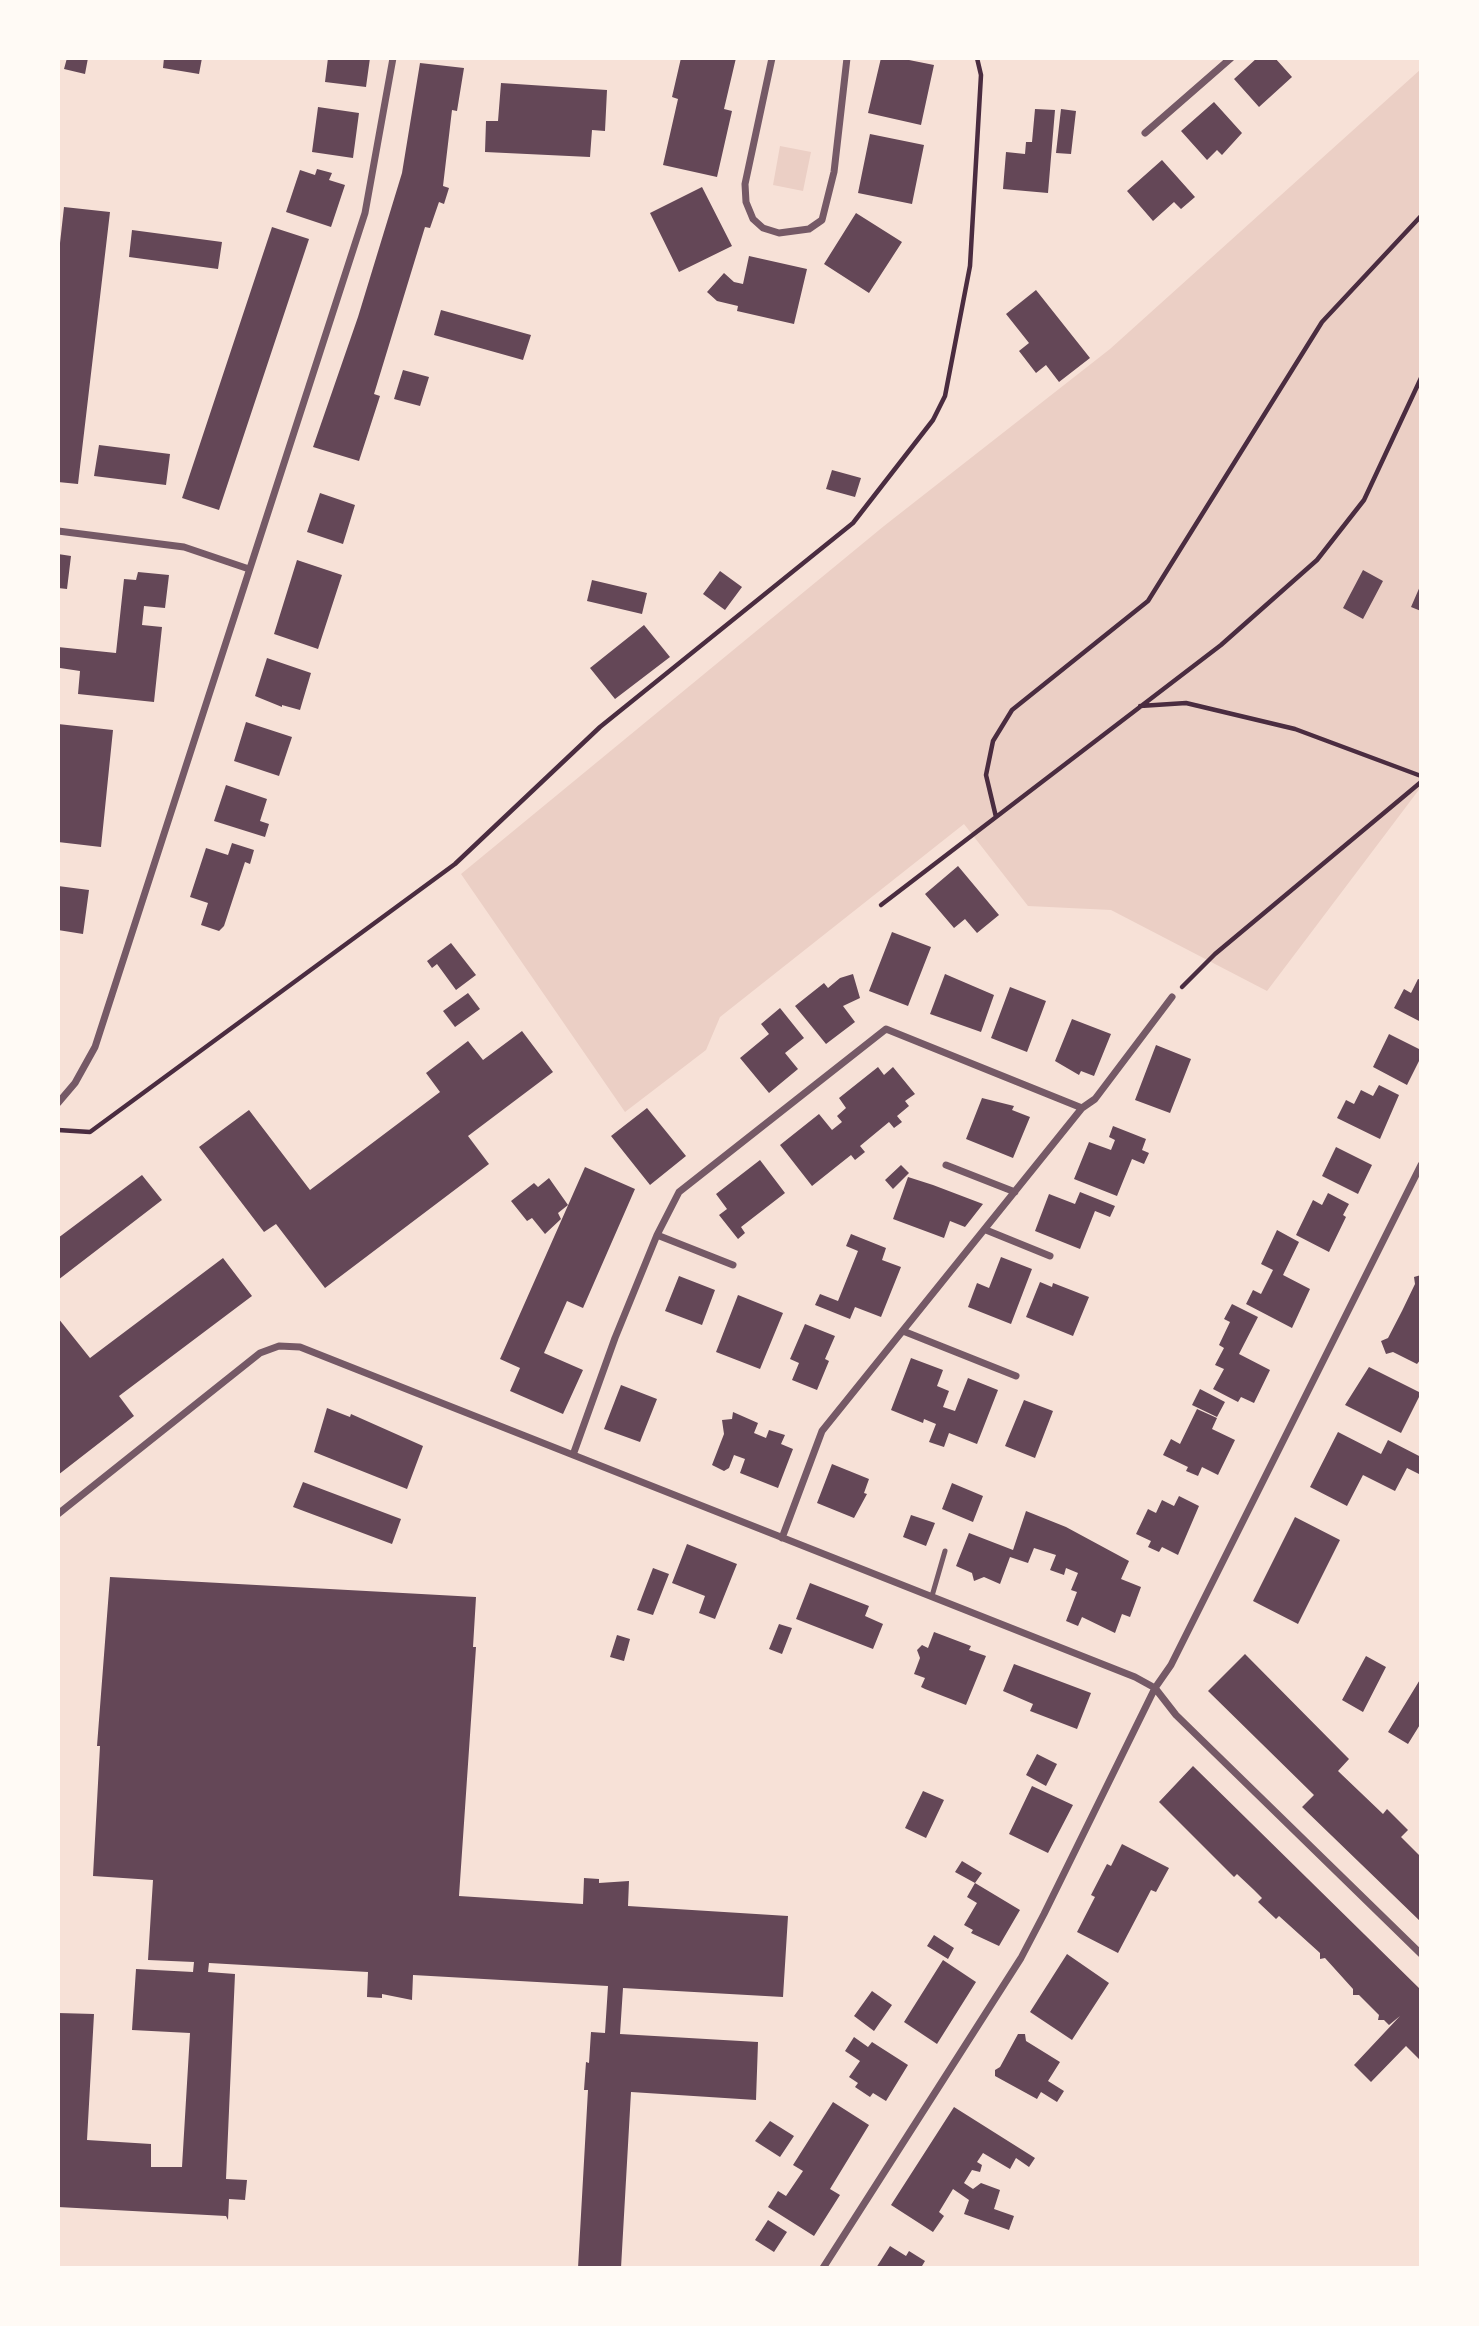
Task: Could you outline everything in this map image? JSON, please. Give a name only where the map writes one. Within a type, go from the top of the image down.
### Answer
[{"type":"street","points":[[58,1103],[75,1083],[95,1047],[365,213],[393,58]]},
{"type":"street","points":[[772,58],[745,184],[746,202],[753,219],[763,228],[779,233],[809,229],[822,220],[834,172],[847,58]]},
{"type":"street","points":[[1145,133],[1231,58]]},
{"type":"street","points":[[58,531],[184,547],[249,569]]},
{"type":"street","points":[[782,1538],[822,1432],[1082,1108],[1095,1098],[1172,997]]},
{"type":"street","points":[[573,1455],[657,1235],[679,1192],[886,1029],[1082,1108]]},
{"type":"street","points":[[946,1166],[1015,1192]]},
{"type":"street","points":[[823,2268],[1021,1958],[1076,1853],[1155,1688],[1183,1641],[1421,1166]]},
{"type":"street","points":[[986,1230],[1050,1256]]},
{"type":"street","points":[[657,1235],[733,1265]]},
{"type":"street","points":[[903,1331],[1016,1376]]},
{"type":"street","points":[[58,1514],[260,1353],[279,1346],[300,1347],[1135,1677],[1155,1688],[1185,1724],[1421,1954]]},
{"type":"lane","points":[[932,1595],[945,1551]]},
{"type":"path","points":[[58,1130],[90,1132],[455,864],[600,727],[853,523],[933,421],[945,396],[970,266],[981,75],[977,58]]},
{"type":"path","points":[[996,817],[986,775],[993,741],[1012,710],[1148,601],[1322,322],[1421,216]]},
{"type":"path","points":[[881,905],[1221,645],[1317,559],[1364,500],[1421,377]]},
{"type":"path","points":[[1139,706],[1185,703],[1295,729],[1421,776]]},
{"type":"path","points":[[1172,997],[1214,954],[1421,782]]},
{"type":"shaded area","points":[[1421,69],[1421,787],[1267,991],[1111,910],[1028,906],[964,824],[720,1017],[706,1050],[625,1112],[461,874],[884,526],[1110,349]]},
{"type":"shaded area","points":[[780,146],[811,152],[803,191],[773,185]]},
{"type":"building","points":[[67,58],[88,58],[85,74],[64,69]]},
{"type":"building","points":[[164,58],[202,58],[199,74],[163,68]]},
{"type":"building","points":[[328,58],[370,58],[366,87],[325,82]]},
{"type":"building","points":[[681,58],[736,58],[724,109],[732,111],[717,177],[663,165],[678,99],[672,97]]},
{"type":"building","points":[[881,58],[899,58],[934,65],[921,125],[868,113]]},
{"type":"building","points":[[1257,58],[1275,58],[1292,77],[1259,107],[1234,79]]},
{"type":"building","points":[[420,63],[464,68],[457,111],[452,110],[443,186],[449,188],[444,204],[439,202],[430,228],[425,227],[374,394],[380,396],[359,461],[313,447],[358,317],[402,173]]},
{"type":"building","points":[[501,83],[607,90],[605,131],[592,130],[590,157],[485,152],[486,121],[498,121]]},
{"type":"building","points":[[1214,102],[1242,133],[1222,155],[1217,150],[1207,160],[1181,131]]},
{"type":"building","points":[[318,107],[359,113],[353,158],[312,152]]},
{"type":"building","points":[[1035,109],[1055,110],[1048,193],[1003,189],[1006,152],[1025,154],[1026,142],[1032,142]]},
{"type":"building","points":[[1061,109],[1076,111],[1071,154],[1056,153]]},
{"type":"building","points":[[870,134],[924,145],[912,204],[858,193]]},
{"type":"building","points":[[1162,160],[1195,197],[1181,209],[1174,202],[1153,221],[1127,191]]},
{"type":"building","points":[[317,169],[332,173],[329,180],[345,185],[331,227],[286,212],[300,170],[315,175]]},
{"type":"building","points":[[702,187],[732,246],[679,272],[650,213]]},
{"type":"building","points":[[64,207],[110,212],[78,484],[58,482],[58,261]]},
{"type":"building","points":[[856,213],[902,242],[869,293],[824,264]]},
{"type":"building","points":[[272,227],[309,239],[219,510],[182,498]]},
{"type":"building","points":[[132,230],[222,242],[218,269],[129,257]]},
{"type":"building","points":[[749,256],[807,269],[794,324],[737,311],[738,306],[717,301],[707,292],[724,273],[734,282],[743,284]]},
{"type":"building","points":[[1036,290],[1090,358],[1059,382],[1046,365],[1036,373],[1019,351],[1029,343],[1006,314]]},
{"type":"building","points":[[441,310],[531,335],[523,360],[434,335]]},
{"type":"building","points":[[403,370],[429,377],[420,406],[394,399]]},
{"type":"building","points":[[99,445],[170,454],[166,485],[94,476]]},
{"type":"building","points":[[832,470],[861,478],[855,497],[826,489]]},
{"type":"building","points":[[320,493],[355,505],[343,544],[307,532]]},
{"type":"building","points":[[58,554],[71,556],[67,589],[58,588]]},
{"type":"building","points":[[297,560],[342,575],[318,649],[274,634]]},
{"type":"building","points":[[1363,570],[1383,581],[1363,619],[1343,608]]},
{"type":"building","points":[[720,571],[742,587],[725,610],[703,594]]},
{"type":"building","points":[[138,572],[169,575],[165,608],[144,606],[142,625],[162,627],[154,702],[78,694],[80,671],[60,668],[58,675],[58,647],[116,653],[124,579],[136,580]]},
{"type":"building","points":[[592,580],[647,593],[642,614],[587,601]]},
{"type":"building","points":[[1421,584],[1421,611],[1411,607]]},
{"type":"building","points":[[644,625],[670,657],[615,699],[590,668]]},
{"type":"building","points":[[267,658],[311,673],[300,710],[282,707],[255,696]]},
{"type":"building","points":[[246,722],[292,737],[279,776],[234,761]]},
{"type":"building","points":[[58,724],[113,730],[101,847],[58,842]]},
{"type":"building","points":[[226,785],[267,799],[260,821],[269,824],[265,837],[214,821]]},
{"type":"building","points":[[232,843],[254,850],[250,864],[245,862],[224,926],[219,931],[201,925],[208,903],[190,897],[206,848],[228,855]]},
{"type":"building","points":[[958,866],[999,915],[977,933],[965,919],[954,928],[925,894]]},
{"type":"building","points":[[58,886],[89,890],[83,934],[58,930]]},
{"type":"building","points":[[892,932],[931,947],[908,1006],[869,991]]},
{"type":"building","points":[[451,943],[476,975],[456,990],[437,964],[432,968],[427,961]]},
{"type":"building","points":[[853,974],[860,998],[843,1006],[855,1022],[826,1044],[795,1006],[824,983],[828,988],[840,978]]},
{"type":"building","points":[[945,974],[994,995],[981,1032],[930,1014]]},
{"type":"building","points":[[1418,979],[1421,980],[1421,1022],[1394,1008],[1404,989],[1411,993]]},
{"type":"building","points":[[1010,987],[1046,1001],[1027,1052],[991,1038]]},
{"type":"building","points":[[468,993],[480,1009],[455,1027],[443,1011]]},
{"type":"building","points":[[780,1008],[804,1038],[785,1053],[798,1069],[769,1093],[740,1058],[769,1034],[761,1024]]},
{"type":"building","points":[[1072,1019],[1111,1034],[1094,1076],[1081,1071],[1079,1075],[1055,1061]]},
{"type":"building","points":[[522,1031],[553,1072],[468,1136],[489,1164],[325,1288],[276,1224],[264,1232],[199,1147],[249,1110],[310,1190],[440,1092],[426,1073],[468,1041],[483,1060]]},
{"type":"building","points":[[1389,1034],[1421,1050],[1421,1057],[1407,1085],[1373,1067]]},
{"type":"building","points":[[1156,1045],[1191,1059],[1170,1113],[1135,1100]]},
{"type":"building","points":[[878,1067],[884,1075],[893,1067],[915,1094],[905,1101],[909,1106],[897,1116],[902,1122],[894,1128],[889,1122],[860,1146],[865,1152],[855,1160],[851,1155],[812,1186],[780,1145],[819,1114],[832,1130],[842,1122],[837,1116],[846,1108],[839,1098]]},
{"type":"building","points":[[1379,1085],[1399,1095],[1380,1139],[1337,1118],[1346,1100],[1354,1104],[1361,1090],[1373,1096]]},
{"type":"building","points":[[982,1098],[1014,1106],[1012,1110],[1030,1117],[1013,1158],[966,1139]]},
{"type":"building","points":[[647,1108],[686,1156],[650,1185],[611,1136]]},
{"type":"building","points":[[1113,1126],[1146,1139],[1142,1150],[1149,1153],[1144,1164],[1132,1159],[1117,1196],[1074,1179],[1089,1142],[1111,1150],[1115,1140],[1109,1137]]},
{"type":"building","points":[[1336,1147],[1372,1165],[1358,1194],[1322,1176]]},
{"type":"building","points":[[760,1160],[785,1193],[741,1227],[745,1233],[738,1239],[719,1215],[727,1209],[716,1194]]},
{"type":"building","points":[[901,1165],[909,1173],[893,1189],[885,1180]]},
{"type":"building","points":[[585,1167],[635,1189],[583,1308],[567,1301],[544,1353],[583,1370],[563,1414],[510,1391],[520,1368],[500,1359]]},
{"type":"building","points":[[142,1175],[162,1200],[58,1280],[58,1238]]},
{"type":"building","points":[[908,1177],[983,1204],[965,1227],[950,1221],[944,1238],[893,1219]]},
{"type":"building","points":[[549,1178],[568,1205],[558,1213],[561,1219],[545,1234],[532,1218],[527,1221],[511,1201],[534,1183],[538,1187]]},
{"type":"building","points":[[1080,1192],[1115,1206],[1110,1217],[1095,1211],[1080,1249],[1035,1231],[1049,1194],[1075,1204]]},
{"type":"building","points":[[1328,1193],[1349,1204],[1343,1215],[1346,1217],[1329,1252],[1296,1235],[1313,1200],[1322,1205]]},
{"type":"building","points":[[1277,1230],[1299,1242],[1283,1275],[1310,1289],[1292,1328],[1246,1304],[1253,1290],[1261,1294],[1273,1270],[1261,1264]]},
{"type":"building","points":[[851,1234],[886,1248],[882,1260],[901,1267],[881,1317],[855,1307],[850,1319],[815,1305],[820,1294],[838,1301],[858,1251],[846,1246]]},
{"type":"building","points":[[1001,1257],[1032,1269],[1011,1324],[968,1307],[977,1283],[989,1288]]},
{"type":"building","points":[[223,1258],[252,1296],[119,1396],[134,1416],[58,1475],[58,1318],[90,1358]]},
{"type":"building","points":[[1421,1275],[1421,1359],[1417,1364],[1393,1352],[1386,1354],[1381,1341],[1388,1338],[1402,1311],[1415,1284],[1414,1277]]},
{"type":"building","points":[[679,1276],[715,1290],[702,1325],[665,1311]]},
{"type":"building","points":[[1040,1282],[1052,1287],[1053,1283],[1089,1297],[1073,1336],[1026,1317]]},
{"type":"building","points":[[738,1295],[783,1313],[760,1369],[716,1352]]},
{"type":"building","points":[[1232,1304],[1258,1317],[1239,1354],[1270,1370],[1254,1403],[1241,1397],[1238,1402],[1213,1389],[1224,1369],[1215,1365],[1224,1348],[1219,1345],[1230,1322],[1224,1319]]},
{"type":"building","points":[[805,1324],[835,1336],[825,1359],[829,1361],[817,1390],[792,1380],[799,1363],[790,1359]]},
{"type":"building","points":[[911,1358],[943,1370],[937,1386],[949,1391],[943,1407],[955,1411],[968,1378],[998,1390],[977,1444],[949,1433],[944,1447],[929,1442],[936,1424],[924,1419],[923,1423],[891,1410]]},
{"type":"building","points":[[1369,1367],[1421,1393],[1401,1433],[1345,1405]]},
{"type":"building","points":[[621,1385],[657,1399],[640,1442],[604,1429]]},
{"type":"building","points":[[1200,1389],[1225,1402],[1217,1417],[1192,1405]]},
{"type":"building","points":[[1024,1400],[1053,1411],[1035,1458],[1005,1446]]},
{"type":"building","points":[[327,1408],[350,1417],[351,1414],[423,1446],[407,1489],[314,1452]]},
{"type":"building","points":[[1197,1409],[1217,1418],[1212,1429],[1235,1440],[1218,1475],[1202,1467],[1198,1476],[1186,1471],[1188,1467],[1163,1455],[1171,1439],[1180,1444]]},
{"type":"building","points":[[733,1412],[758,1423],[754,1433],[766,1438],[769,1430],[785,1435],[781,1444],[793,1449],[778,1488],[740,1473],[745,1459],[734,1455],[729,1468],[724,1471],[712,1465],[724,1434],[722,1420],[732,1419]]},
{"type":"building","points":[[1338,1432],[1381,1454],[1388,1440],[1421,1457],[1421,1475],[1407,1468],[1395,1491],[1363,1475],[1347,1506],[1310,1487]]},
{"type":"building","points":[[832,1464],[869,1479],[864,1493],[867,1494],[854,1518],[817,1503]]},
{"type":"building","points":[[303,1482],[401,1519],[392,1544],[293,1507]]},
{"type":"building","points":[[952,1483],[983,1496],[973,1522],[942,1509]]},
{"type":"building","points":[[1179,1496],[1199,1506],[1178,1555],[1162,1547],[1159,1552],[1148,1547],[1151,1541],[1136,1534],[1148,1509],[1156,1513],[1162,1500],[1174,1506]]},
{"type":"building","points":[[1026,1511],[1066,1527],[1129,1561],[1121,1579],[1141,1587],[1130,1617],[1122,1614],[1115,1633],[1082,1617],[1078,1626],[1066,1621],[1077,1592],[1071,1590],[1078,1573],[1066,1568],[1064,1575],[1050,1570],[1056,1555],[1034,1548],[1028,1563],[1010,1557],[1000,1584],[984,1577],[974,1581],[972,1573],[956,1566],[969,1533],[1013,1550]]},
{"type":"building","points":[[911,1515],[935,1523],[926,1546],[903,1537]]},
{"type":"building","points":[[1295,1517],[1340,1540],[1298,1624],[1253,1601]]},
{"type":"building","points":[[687,1544],[737,1564],[715,1619],[699,1613],[705,1596],[672,1583]]},
{"type":"building","points":[[653,1568],[669,1574],[653,1615],[637,1610]]},
{"type":"building","points":[[110,1577],[476,1597],[473,1647],[476,1647],[459,1896],[583,1904],[584,1878],[599,1879],[599,1883],[629,1881],[628,1906],[788,1916],[783,1997],[623,1988],[620,2034],[758,2042],[756,2100],[631,2092],[621,2268],[578,2268],[588,2090],[584,2090],[586,2062],[589,2063],[591,2032],[605,2033],[608,1986],[413,1975],[412,2000],[382,1994],[382,1998],[367,1997],[368,1972],[209,1963],[208,1972],[235,1974],[226,2179],[247,2180],[245,2200],[229,2199],[228,2220],[226,2216],[58,2207],[58,2013],[94,2014],[87,2140],[151,2144],[151,2167],[182,2167],[190,2033],[132,2030],[136,1969],[193,1972],[194,1962],[148,1960],[153,1880],[93,1876],[100,1746],[97,1746]]},
{"type":"building","points":[[810,1583],[869,1606],[865,1616],[883,1624],[873,1649],[796,1619]]},
{"type":"building","points":[[779,1624],[792,1628],[782,1654],[769,1649]]},
{"type":"building","points":[[934,1632],[971,1646],[969,1650],[986,1656],[966,1705],[921,1687],[925,1678],[914,1674],[920,1658],[917,1650],[922,1645],[928,1648]]},
{"type":"building","points":[[617,1635],[630,1639],[624,1661],[610,1657]]},
{"type":"building","points":[[1245,1654],[1349,1759],[1338,1771],[1383,1814],[1387,1809],[1408,1830],[1401,1837],[1421,1857],[1421,1922],[1302,1807],[1314,1795],[1208,1691]]},
{"type":"building","points":[[1366,1656],[1386,1667],[1363,1712],[1342,1700]]},
{"type":"building","points":[[1014,1664],[1091,1693],[1077,1729],[1030,1711],[1033,1704],[1003,1691]]},
{"type":"building","points":[[1421,1678],[1421,1723],[1408,1744],[1388,1732]]},
{"type":"building","points":[[1037,1754],[1057,1764],[1046,1786],[1026,1775]]},
{"type":"building","points":[[1193,1766],[1421,1990],[1421,2061],[1406,2046],[1371,2082],[1354,2065],[1400,2016],[1389,2025],[1384,2020],[1378,2020],[1379,2015],[1359,1995],[1353,1995],[1353,1989],[1325,1958],[1320,1959],[1320,1953],[1279,1916],[1276,1919],[1258,1902],[1262,1898],[1254,1890],[1237,1874],[1234,1877],[1159,1802]]},
{"type":"building","points":[[1032,1786],[1073,1805],[1048,1853],[1009,1834]]},
{"type":"building","points":[[923,1791],[944,1800],[926,1838],[905,1828]]},
{"type":"building","points":[[1122,1844],[1169,1868],[1156,1892],[1151,1890],[1118,1953],[1077,1932],[1095,1897],[1091,1895],[1107,1864],[1111,1866]]},
{"type":"building","points":[[962,1861],[982,1873],[975,1883],[955,1872]]},
{"type":"building","points":[[975,1883],[1020,1910],[999,1946],[971,1933],[973,1930],[964,1925],[977,1903],[967,1897]]},
{"type":"building","points":[[934,1935],[954,1948],[948,1959],[927,1946]]},
{"type":"building","points":[[1067,1954],[1109,1983],[1072,2040],[1030,2012]]},
{"type":"building","points":[[943,1960],[976,1982],[937,2044],[904,2022]]},
{"type":"building","points":[[872,1991],[892,2005],[874,2031],[854,2016]]},
{"type":"building","points":[[1018,2034],[1025,2034],[1026,2041],[1060,2062],[1048,2081],[1064,2091],[1057,2102],[1041,2092],[1037,2099],[995,2076],[995,2070],[1000,2067]]},
{"type":"building","points":[[854,2037],[868,2047],[872,2042],[908,2065],[886,2101],[873,2093],[870,2097],[855,2087],[858,2083],[849,2077],[860,2061],[845,2051]]},
{"type":"building","points":[[833,2102],[869,2125],[830,2189],[840,2195],[814,2236],[768,2207],[778,2191],[786,2196],[803,2171],[793,2165]]},
{"type":"building","points":[[954,2107],[1035,2158],[1029,2167],[1016,2158],[1010,2169],[983,2153],[977,2162],[982,2165],[980,2172],[972,2170],[964,2183],[973,2189],[981,2183],[1000,2190],[994,2209],[1014,2216],[1009,2230],[964,2214],[969,2200],[953,2189],[939,2212],[944,2216],[933,2232],[891,2205]]},
{"type":"building","points":[[770,2121],[794,2136],[780,2157],[755,2141]]},
{"type":"building","points":[[768,2220],[787,2232],[774,2252],[755,2240]]},
{"type":"building","points":[[890,2246],[906,2256],[909,2251],[925,2261],[922,2266],[926,2268],[876,2268]]}]
